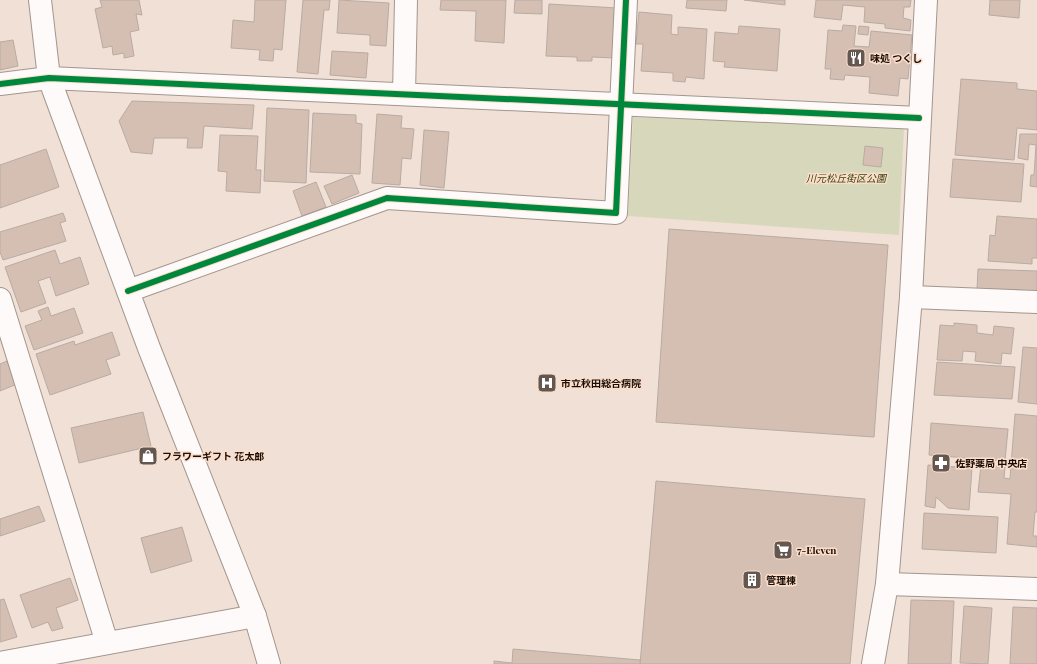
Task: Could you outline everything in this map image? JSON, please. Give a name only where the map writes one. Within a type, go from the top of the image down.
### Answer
[{"type":"street","points":[[40,0],[49,78],[128,291],[255,616],[269,664]]},
{"type":"street","points":[[404,94],[406,0]]},
{"type":"street","points":[[128,291],[387,198],[616,213],[626,0]]},
{"type":"street","points":[[873,664],[887,584],[911,297],[926,0]]},
{"type":"street","points":[[0,84],[49,78],[919,118]]},
{"type":"street","points":[[911,297],[1037,302]]},
{"type":"street","points":[[0,299],[107,644]]},
{"type":"street","points":[[887,584],[1037,589]]},
{"type":"street","points":[[0,663],[255,616]]},
{"type":"green space","name":"川元松丘街区公園","points":[[633,117],[904,128],[899,235],[628,216]]},
{"type":"building","points":[[100,0],[139,0],[142,15],[136,14],[139,30],[130,32],[134,56],[124,58],[124,53],[113,55],[112,46],[103,48],[95,9],[102,7]]},
{"type":"building","points":[[255,0],[286,0],[282,50],[274,49],[273,61],[259,60],[260,50],[231,48],[233,20],[254,22]]},
{"type":"building","points":[[303,0],[330,0],[329,10],[324,10],[318,74],[297,72]]},
{"type":"building","points":[[339,0],[389,3],[386,46],[370,45],[370,35],[337,33]]},
{"type":"building","points":[[441,0],[506,0],[504,43],[475,41],[476,11],[440,10]]},
{"type":"building","points":[[515,0],[542,0],[542,14],[514,13]]},
{"type":"building","points":[[687,0],[727,0],[726,11],[686,8]]},
{"type":"building","points":[[744,0],[785,0],[785,5]]},
{"type":"building","points":[[816,0],[911,0],[910,7],[904,7],[903,18],[911,20],[910,31],[885,28],[885,24],[864,22],[865,7],[843,5],[841,20],[814,17]]},
{"type":"building","points":[[990,0],[1020,0],[1019,18],[989,15]]},
{"type":"building","points":[[549,4],[617,8],[614,58],[592,57],[592,61],[577,61],[577,57],[546,56]]},
{"type":"building","points":[[639,12],[672,15],[671,34],[678,35],[678,27],[707,29],[704,79],[686,77],[685,82],[673,81],[673,73],[641,71],[643,44],[636,44]]},
{"type":"building","points":[[843,25],[856,26],[854,46],[869,47],[871,31],[912,35],[908,79],[900,78],[898,96],[869,93],[870,77],[845,75],[844,80],[830,79],[831,69],[825,69],[828,30],[842,31]]},
{"type":"building","points":[[739,26],[780,29],[777,71],[724,67],[725,62],[713,61],[715,32],[738,34]]},
{"type":"building","points":[[859,26],[869,27],[868,35],[858,34]]},
{"type":"building","points":[[13,40],[18,66],[0,70],[0,42]]},
{"type":"building","points":[[332,51],[368,53],[366,78],[330,75]]},
{"type":"building","points":[[961,79],[1017,83],[1017,89],[1037,91],[1037,130],[1017,128],[1014,160],[955,155]]},
{"type":"building","points":[[132,101],[254,105],[252,129],[204,126],[202,148],[187,148],[188,138],[154,138],[152,154],[131,152],[119,121]]},
{"type":"building","points":[[267,108],[309,110],[306,183],[264,181]]},
{"type":"building","points":[[313,113],[356,115],[356,123],[362,124],[360,174],[310,172]]},
{"type":"building","points":[[377,114],[402,116],[401,128],[414,129],[411,159],[402,158],[400,185],[372,183]]},
{"type":"building","points":[[424,130],[449,132],[444,188],[420,185]]},
{"type":"building","points":[[1020,134],[1037,134],[1037,187],[1030,186],[1031,175],[1034,175],[1036,145],[1029,144],[1028,160],[1018,158]]},
{"type":"building","points":[[220,135],[258,136],[256,170],[261,170],[260,193],[226,191],[227,172],[218,171]]},
{"type":"building","points":[[865,146],[883,148],[881,167],[863,165]]},
{"type":"building","points":[[46,149],[59,187],[0,208],[0,165]]},
{"type":"building","points":[[953,159],[1024,164],[1021,202],[950,197]]},
{"type":"building","points":[[352,175],[359,193],[332,204],[324,186]]},
{"type":"building","points":[[316,182],[326,207],[302,216],[293,191]]},
{"type":"building","points":[[63,213],[66,221],[60,223],[66,241],[3,260],[0,252],[0,232]]},
{"type":"building","points":[[997,216],[1037,219],[1037,258],[1032,258],[1032,264],[988,261],[990,235],[995,236]]},
{"type":"building","points":[[669,229],[888,245],[874,437],[656,422]]},
{"type":"building","points":[[55,250],[60,264],[80,257],[89,284],[56,296],[50,277],[38,281],[46,303],[21,312],[5,267]]},
{"type":"building","points":[[978,269],[1037,271],[1037,291],[977,289]]},
{"type":"building","points":[[48,307],[51,316],[74,308],[83,333],[34,350],[25,326],[42,320],[38,311]]},
{"type":"building","points":[[954,323],[977,325],[977,333],[993,335],[994,326],[1014,328],[1011,354],[1002,353],[1001,364],[975,361],[976,352],[963,351],[962,361],[937,360],[940,325],[954,326]]},
{"type":"building","points":[[112,332],[120,355],[106,360],[111,374],[50,395],[36,354],[74,341],[75,345]]},
{"type":"building","points":[[1023,347],[1037,348],[1037,404],[1018,402]]},
{"type":"building","points":[[7,361],[17,384],[0,391],[0,364]]},
{"type":"building","points":[[937,362],[1015,367],[1012,399],[934,395]]},
{"type":"building","points":[[143,412],[151,446],[79,463],[71,428]]},
{"type":"building","points":[[1015,414],[1037,416],[1037,512],[1035,512],[1033,536],[1037,536],[1037,547],[1007,544],[1011,494],[978,492],[981,465],[1005,467],[1004,478],[1010,479]]},
{"type":"building","points":[[931,423],[1008,429],[1005,461],[929,455]]},
{"type":"building","points":[[928,465],[972,468],[969,510],[948,508],[936,497],[935,508],[925,506]]},
{"type":"building","name":"管理棟","points":[[656,481],[865,499],[850,664],[640,664]]},
{"type":"building","points":[[39,506],[45,521],[0,536],[0,519]]},
{"type":"building","points":[[924,513],[998,517],[996,553],[922,549]]},
{"type":"building","points":[[182,527],[192,561],[151,573],[141,538]]},
{"type":"building","points":[[70,578],[78,600],[56,608],[63,628],[52,631],[48,622],[32,628],[20,595]]},
{"type":"building","points":[[4,599],[17,637],[0,642],[0,600]]},
{"type":"building","points":[[911,600],[954,601],[951,664],[908,664]]},
{"type":"building","points":[[964,606],[992,608],[988,664],[960,663]]},
{"type":"building","points":[[1013,607],[1037,608],[1037,664],[1010,664]]},
{"type":"building","points":[[513,649],[640,660],[640,664],[494,664],[494,661],[512,663]]},
{"type":"cycle path","points":[[128,291],[387,198],[616,213],[626,0]]},
{"type":"cycle path","points":[[0,84],[49,78],[919,118]]},
{"type":"place","name":"味処 つくし","points":[[856,58]]},
{"type":"place","name":"市立秋田総合病院","points":[[547,383]]},
{"type":"place","name":"フラワーギフト 花太郎","points":[[148,456]]},
{"type":"place","name":"佐野薬局 中央店","points":[[941,463]]},
{"type":"place","name":"7-Eleven","points":[[783,550]]},
{"type":"place","name":"管理棟","points":[[752,580]]}]
